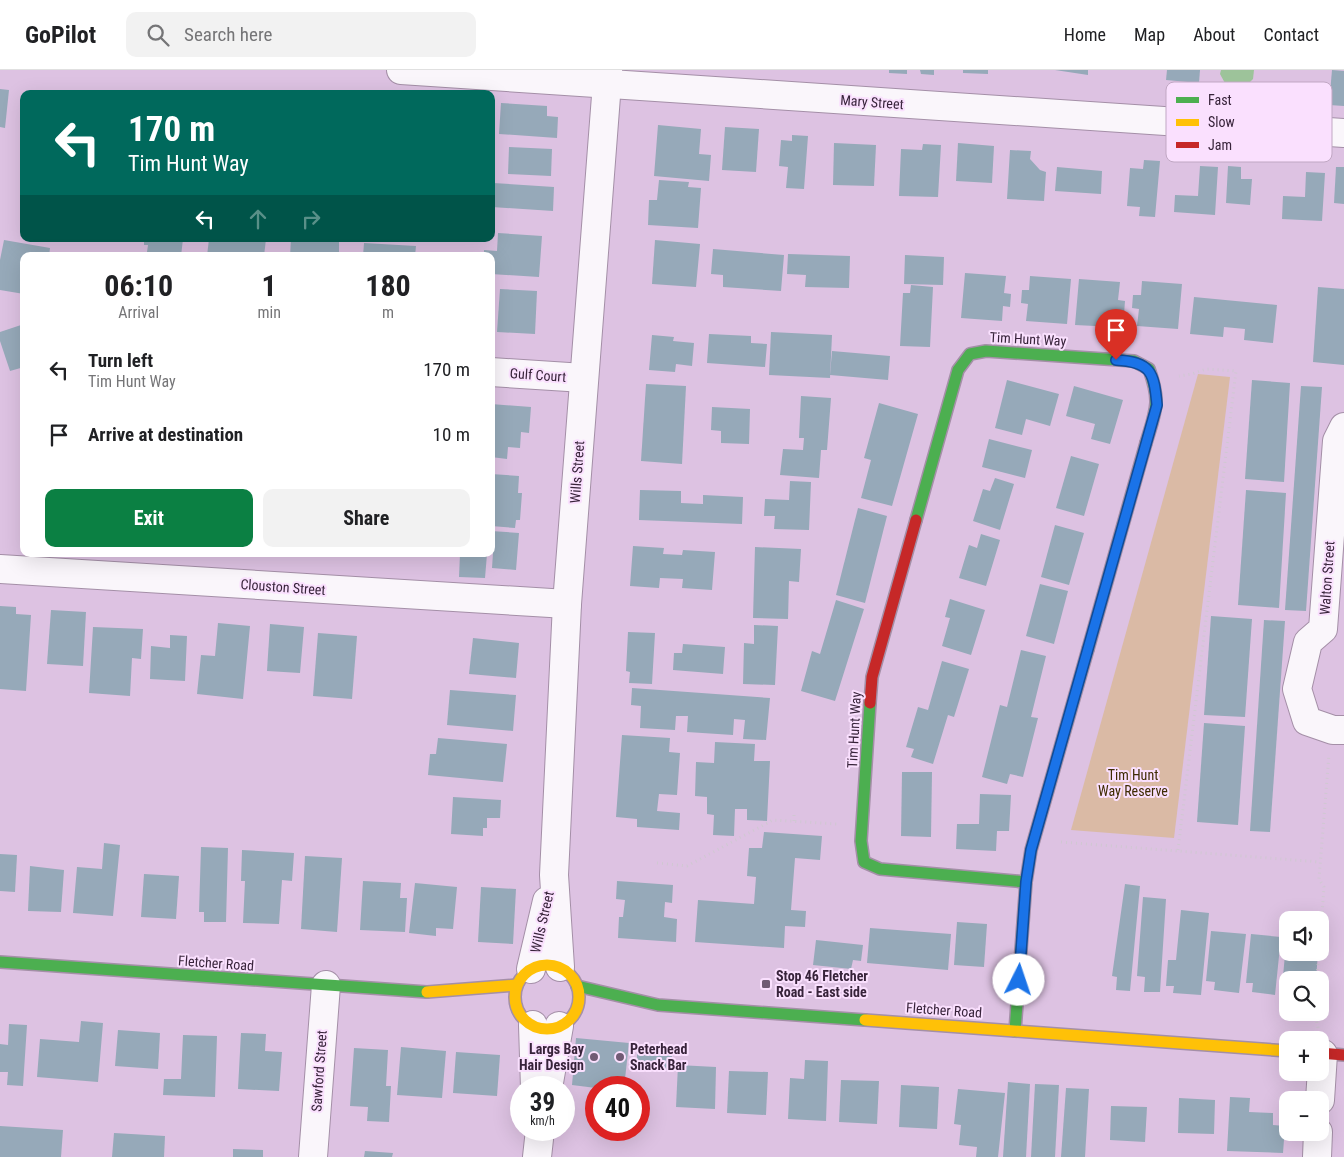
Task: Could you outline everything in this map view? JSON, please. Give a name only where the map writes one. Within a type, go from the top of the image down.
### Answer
[{"type":"street","name":"Mary Street","points":[[400,70],[607,77],[1166,119]]},
{"type":"street","name":"Wills Street","points":[[569,977],[554,875],[567,604],[607,77]]},
{"type":"street","name":"Tim Hunt Way","points":[[1015,1030],[1026,882],[1031,850],[1157,405],[1155,386],[1149,370],[1134,361],[986,351],[970,354],[958,370],[872,677],[861,841],[864,862],[880,869],[1026,882]]},
{"type":"street","name":"Gulf Court","points":[[495,372],[584,378]]},
{"type":"street","name":"Walton Street","points":[[1336,739],[1333,730],[1307,721],[1297,689],[1308,642],[1323,629],[1337,442],[1344,428]]},
{"type":"street","name":"Clouston Street","points":[[0,569],[567,604]]},
{"type":"street","name":"Wills Street","points":[[524,977],[554,875]]},
{"type":"street","name":"Fletcher Road","points":[[0,962],[431,992],[470,1000]]},
{"type":"street","points":[[539,1076],[554,1017],[578,1001],[569,977],[550,964],[536,966],[524,977],[515,996],[516,1005],[554,1017]]},
{"type":"street","name":"Fletcher Road","points":[[431,992],[524,977]]},
{"type":"street","name":"Fletcher Road","points":[[569,977],[658,1005]]},
{"type":"street","name":"Sawford Street","points":[[313,1157],[326,985]]},
{"type":"street","name":"Fletcher Road","points":[[621,1008],[658,1005],[1279,1050]]},
{"type":"street","points":[[504,1008],[554,1017]]},
{"type":"street","points":[[549,1076],[554,1017]]},
{"type":"street","points":[[1317,1157],[1318,1141]]},
{"type":"path","points":[[1178,850],[1236,371],[1206,368],[1192,374]]},
{"type":"path","points":[[1322,911],[1324,887],[1319,879],[1320,862],[1336,739]]},
{"type":"path","points":[[794,813],[794,821]]},
{"type":"path","points":[[656,864],[687,866],[773,820],[863,826]]},
{"type":"path","points":[[1061,842],[1320,862]]},
{"type":"green space","name":"Tim Hunt Way Reserve","points":[[1198,374],[1230,377],[1174,838],[1071,830]]},
{"type":"shaded area","points":[[1221,70],[1254,70],[1253,79],[1250,82],[1224,82],[1220,74]]},
{"type":"building","points":[[889,70],[907,70],[907,74],[889,73]]},
{"type":"building","points":[[920,70],[934,70],[934,75],[921,74]]},
{"type":"building","points":[[963,70],[988,70],[988,74],[963,73]]},
{"type":"building","points":[[1055,70],[1088,70],[1088,75]]},
{"type":"building","points":[[1167,70],[1200,70],[1199,82],[1166,80]]},
{"type":"building","points":[[1332,70],[1344,71],[1344,106],[1332,105]]},
{"type":"building","points":[[0,89],[9,90],[5,128],[0,127]]},
{"type":"building","points":[[501,103],[547,106],[547,116],[558,117],[557,138],[499,134]]},
{"type":"building","points":[[658,125],[701,129],[699,154],[711,155],[709,181],[654,176]]},
{"type":"building","points":[[725,127],[759,129],[756,172],[722,170]]},
{"type":"building","points":[[792,135],[808,136],[804,189],[786,188],[788,167],[779,166],[781,140],[792,141]]},
{"type":"building","points":[[834,143],[876,145],[874,186],[833,185]]},
{"type":"building","points":[[958,143],[994,146],[992,183],[956,181]]},
{"type":"building","points":[[923,144],[941,145],[938,197],[899,196],[901,149],[922,150]]},
{"type":"building","points":[[509,147],[552,149],[551,176],[508,174]]},
{"type":"building","points":[[1010,150],[1031,151],[1030,159],[1040,170],[1046,172],[1044,201],[1007,199]]},
{"type":"building","points":[[1144,160],[1160,161],[1155,217],[1139,216],[1140,207],[1127,206],[1130,168],[1143,169]]},
{"type":"building","points":[[1200,166],[1218,167],[1215,215],[1174,212],[1175,195],[1198,196]]},
{"type":"building","points":[[1228,166],[1241,167],[1241,179],[1252,179],[1250,205],[1226,203]]},
{"type":"building","points":[[1057,167],[1102,171],[1101,194],[1055,191]]},
{"type":"building","points":[[1336,167],[1344,167],[1344,204],[1334,203]]},
{"type":"building","points":[[1306,172],[1325,173],[1322,221],[1282,219],[1283,196],[1305,197]]},
{"type":"building","points":[[659,180],[689,182],[688,187],[701,188],[698,228],[648,225],[649,200],[657,200]]},
{"type":"building","points":[[495,183],[554,187],[553,211],[495,207]]},
{"type":"building","points":[[498,233],[542,236],[539,277],[495,274],[495,252],[484,252],[484,250],[497,251]]},
{"type":"building","points":[[4,240],[50,248],[50,252],[20,252],[20,293],[0,290],[0,260]]},
{"type":"building","points":[[655,240],[700,244],[696,287],[652,284]]},
{"type":"building","points":[[144,242],[183,242],[181,252],[147,252],[148,245],[144,245]]},
{"type":"building","points":[[209,242],[266,242],[264,252],[207,252]]},
{"type":"building","points":[[291,242],[339,242],[339,252],[290,252]]},
{"type":"building","points":[[364,243],[416,246],[415,252],[363,252]]},
{"type":"building","points":[[713,249],[784,255],[781,291],[723,287],[723,275],[711,274]]},
{"type":"building","points":[[788,254],[850,256],[849,288],[805,287],[806,275],[787,274]]},
{"type":"building","points":[[905,255],[944,257],[943,285],[904,284]]},
{"type":"building","points":[[965,273],[1006,276],[1004,293],[1011,294],[1010,307],[1003,306],[1002,321],[961,318]]},
{"type":"building","points":[[1030,276],[1071,279],[1067,324],[1026,321],[1028,304],[1021,303],[1022,290],[1029,290]]},
{"type":"building","points":[[1079,279],[1120,282],[1118,300],[1125,301],[1124,314],[1117,313],[1115,327],[1075,325]]},
{"type":"building","points":[[1142,281],[1182,284],[1178,329],[1137,326],[1139,309],[1132,308],[1133,295],[1141,295]]},
{"type":"building","points":[[911,285],[933,287],[930,347],[900,346],[903,293],[910,293]]},
{"type":"building","points":[[1318,287],[1344,289],[1344,365],[1313,362]]},
{"type":"building","points":[[500,289],[537,291],[535,334],[497,332]]},
{"type":"building","points":[[1194,297],[1277,305],[1273,343],[1244,340],[1245,329],[1224,327],[1223,337],[1190,334]]},
{"type":"building","points":[[20,325],[20,368],[10,371],[0,341],[0,332]]},
{"type":"building","points":[[771,332],[832,335],[830,378],[769,375]]},
{"type":"building","points":[[709,334],[751,336],[751,343],[767,344],[765,367],[707,363]]},
{"type":"building","points":[[652,335],[674,337],[673,341],[694,343],[692,366],[676,364],[675,372],[649,370]]},
{"type":"building","points":[[832,351],[890,356],[888,380],[830,375]]},
{"type":"building","points":[[1007,380],[1059,394],[1050,426],[1026,419],[1022,435],[995,428]]},
{"type":"building","points":[[1252,380],[1290,383],[1284,482],[1245,479]]},
{"type":"building","points":[[646,384],[686,386],[682,464],[641,461]]},
{"type":"building","points":[[1074,386],[1123,400],[1110,444],[1091,439],[1095,424],[1066,416]]},
{"type":"building","points":[[1301,386],[1322,387],[1306,611],[1285,610]]},
{"type":"building","points":[[801,396],[831,398],[827,450],[821,450],[819,478],[780,475],[783,449],[803,450],[804,438],[799,438]]},
{"type":"building","points":[[879,403],[918,414],[892,506],[861,498],[871,460],[864,458]]},
{"type":"building","points":[[495,404],[531,407],[529,433],[521,432],[520,448],[508,447],[507,459],[495,458]]},
{"type":"building","points":[[712,407],[750,409],[749,444],[721,443],[721,431],[711,430]]},
{"type":"building","points":[[989,439],[1032,450],[1025,478],[982,467]]},
{"type":"building","points":[[1071,456],[1099,464],[1084,516],[1056,508]]},
{"type":"building","points":[[495,474],[519,476],[518,493],[522,493],[520,520],[516,520],[515,528],[495,526]]},
{"type":"building","points":[[995,478],[1014,484],[1000,530],[973,521],[983,489],[990,491]]},
{"type":"building","points":[[790,481],[811,482],[809,530],[774,529],[775,516],[764,516],[765,499],[789,500]]},
{"type":"building","points":[[640,490],[681,491],[681,503],[703,504],[703,495],[743,497],[742,524],[639,520]]},
{"type":"building","points":[[1246,490],[1286,493],[1279,608],[1238,605]]},
{"type":"building","points":[[858,508],[887,516],[865,603],[836,595]]},
{"type":"building","points":[[1055,525],[1084,533],[1069,585],[1041,577]]},
{"type":"building","points":[[495,531],[519,533],[516,570],[492,568],[493,557],[495,557]]},
{"type":"building","points":[[981,534],[1000,540],[986,586],[959,578],[969,545],[977,548]]},
{"type":"building","points":[[633,546],[664,548],[663,554],[682,555],[683,550],[715,552],[712,590],[682,588],[683,579],[660,578],[659,588],[630,586]]},
{"type":"building","points":[[755,547],[801,549],[799,582],[789,581],[788,619],[753,618]]},
{"type":"building","points":[[460,557],[487,557],[485,578],[459,577]]},
{"type":"building","points":[[1040,584],[1068,591],[1054,644],[1026,636]]},
{"type":"building","points":[[950,599],[985,610],[971,655],[942,646],[950,618],[945,617]]},
{"type":"building","points":[[836,600],[864,609],[835,701],[801,691],[812,651],[820,654]]},
{"type":"building","points":[[0,606],[16,607],[16,614],[31,615],[26,691],[0,689]]},
{"type":"building","points":[[51,610],[86,612],[83,666],[47,664]]},
{"type":"building","points":[[1211,616],[1252,619],[1245,717],[1204,715]]},
{"type":"building","points":[[1264,620],[1285,621],[1270,832],[1250,831]]},
{"type":"building","points":[[218,623],[250,626],[243,699],[197,694],[201,655],[215,656]]},
{"type":"building","points":[[270,624],[304,627],[300,673],[267,671]]},
{"type":"building","points":[[754,625],[778,626],[775,685],[743,684],[744,643],[754,644]]},
{"type":"building","points":[[93,627],[143,629],[141,659],[132,658],[130,696],[89,693]]},
{"type":"building","points":[[628,632],[655,633],[652,684],[629,683],[630,672],[626,671]]},
{"type":"building","points":[[318,633],[357,636],[352,699],[313,696]]},
{"type":"building","points":[[170,635],[187,636],[185,681],[150,679],[151,646],[170,648]]},
{"type":"building","points":[[473,638],[519,643],[516,678],[469,674]]},
{"type":"building","points":[[683,644],[725,647],[723,674],[673,670],[674,653],[682,653]]},
{"type":"building","points":[[1021,650],[1046,656],[1031,717],[1038,718],[1023,777],[1010,774],[1007,784],[982,777],[1000,705],[1007,707]]},
{"type":"building","points":[[942,661],[969,669],[954,717],[948,715],[933,764],[911,757],[914,749],[906,747],[918,707],[928,710]]},
{"type":"building","points":[[632,688],[770,698],[766,740],[743,739],[745,720],[734,719],[733,735],[687,732],[688,716],[676,716],[675,730],[640,728],[641,706],[631,705]]},
{"type":"building","points":[[450,690],[516,695],[513,731],[447,725]]},
{"type":"building","points":[[1204,723],[1245,726],[1238,825],[1197,822]]},
{"type":"building","points":[[622,735],[670,738],[669,752],[680,753],[677,795],[659,794],[657,811],[680,813],[679,830],[637,827],[637,819],[616,817]]},
{"type":"building","points":[[438,738],[507,744],[503,782],[428,775],[430,754],[436,754]]},
{"type":"building","points":[[715,742],[755,744],[754,761],[770,761],[767,821],[747,820],[747,809],[735,809],[734,836],[713,835],[714,815],[707,814],[707,797],[695,796],[696,762],[714,763]]},
{"type":"building","points":[[902,772],[932,772],[931,837],[901,836]]},
{"type":"building","points":[[980,794],[1011,795],[1009,831],[997,831],[996,851],[956,849],[957,824],[979,824]]},
{"type":"building","points":[[453,797],[501,800],[500,818],[487,818],[487,828],[483,828],[483,836],[451,834]]},
{"type":"building","points":[[764,832],[822,836],[820,860],[795,858],[791,910],[806,911],[805,927],[785,926],[784,948],[695,942],[698,900],[754,904],[756,877],[747,876],[749,848],[762,848]]},
{"type":"building","points":[[104,843],[120,845],[113,916],[73,913],[77,867],[102,869]]},
{"type":"building","points":[[201,847],[228,848],[226,922],[204,922],[204,912],[199,912]]},
{"type":"building","points":[[242,850],[294,853],[292,881],[282,880],[279,924],[243,923],[245,881],[241,881]]},
{"type":"building","points":[[0,854],[17,855],[15,892],[0,891]]},
{"type":"building","points":[[305,856],[342,858],[337,932],[301,929]]},
{"type":"building","points":[[30,866],[64,870],[61,912],[28,911]]},
{"type":"building","points":[[144,874],[179,876],[176,919],[141,917]]},
{"type":"building","points":[[363,881],[401,883],[400,898],[407,898],[405,932],[360,930]]},
{"type":"building","points":[[617,881],[673,885],[672,903],[665,902],[664,917],[677,919],[676,942],[618,938],[619,917],[623,917],[625,900],[616,899]]},
{"type":"building","points":[[415,883],[457,887],[453,929],[436,928],[436,936],[409,933]]},
{"type":"building","points":[[1125,884],[1140,886],[1130,991],[1116,990],[1117,977],[1112,976]]},
{"type":"building","points":[[481,887],[516,889],[513,944],[478,942]]},
{"type":"building","points":[[1143,897],[1166,899],[1160,992],[1144,992],[1145,977],[1137,976]]},
{"type":"building","points":[[1181,910],[1209,913],[1201,995],[1173,993],[1174,986],[1166,986],[1168,960],[1176,960]]},
{"type":"building","points":[[957,922],[987,924],[984,967],[954,965]]},
{"type":"building","points":[[870,928],[951,934],[948,970],[867,963]]},
{"type":"building","points":[[1211,931],[1246,934],[1239,993],[1214,990],[1215,982],[1206,981]]},
{"type":"building","points":[[1251,934],[1279,937],[1275,995],[1252,992],[1253,983],[1246,983]]},
{"type":"building","points":[[816,940],[863,945],[861,961],[853,960],[851,969],[813,965]]},
{"type":"building","points":[[1284,961],[1317,961],[1317,971],[1283,971]]},
{"type":"building","points":[[81,1021],[103,1023],[98,1082],[37,1077],[40,1039],[79,1042]]},
{"type":"building","points":[[9,1024],[27,1025],[23,1086],[7,1085],[8,1072],[0,1072],[0,1044],[8,1045]]},
{"type":"building","points":[[118,1030],[160,1033],[158,1069],[115,1066]]},
{"type":"building","points":[[241,1033],[266,1034],[265,1051],[282,1052],[279,1091],[238,1089]]},
{"type":"building","points":[[183,1035],[217,1036],[215,1097],[163,1095],[164,1079],[181,1079]]},
{"type":"building","points":[[576,1038],[629,1043],[625,1076],[585,1076],[585,1087],[575,1085],[575,1076],[573,1076]]},
{"type":"building","points":[[637,1045],[672,1045],[672,1070],[637,1069]]},
{"type":"building","points":[[401,1047],[446,1051],[442,1098],[397,1095]]},
{"type":"building","points":[[354,1048],[388,1050],[386,1086],[391,1086],[389,1122],[367,1121],[368,1107],[350,1106]]},
{"type":"building","points":[[456,1052],[500,1055],[497,1096],[453,1093]]},
{"type":"building","points":[[805,1060],[828,1061],[826,1121],[788,1119],[790,1078],[804,1079]]},
{"type":"building","points":[[678,1065],[716,1067],[715,1109],[676,1107]]},
{"type":"building","points":[[729,1071],[768,1072],[766,1115],[727,1113]]},
{"type":"building","points":[[841,1080],[879,1081],[877,1124],[839,1122]]},
{"type":"building","points":[[1008,1082],[1030,1084],[1026,1157],[1003,1157]]},
{"type":"building","points":[[1035,1084],[1059,1085],[1055,1157],[1031,1157]]},
{"type":"building","points":[[901,1085],[939,1087],[937,1129],[899,1127]]},
{"type":"building","points":[[1066,1088],[1089,1089],[1085,1157],[1061,1157]]},
{"type":"building","points":[[958,1089],[1005,1093],[998,1157],[976,1157],[977,1147],[959,1145],[961,1125],[954,1124]]},
{"type":"building","points":[[1230,1097],[1250,1098],[1249,1112],[1273,1113],[1273,1125],[1279,1126],[1279,1141],[1284,1141],[1283,1153],[1227,1151]]},
{"type":"building","points":[[1179,1098],[1215,1100],[1214,1134],[1178,1133]]},
{"type":"building","points":[[1111,1106],[1147,1107],[1145,1142],[1110,1140]]},
{"type":"building","points":[[0,1126],[63,1130],[61,1157],[0,1157]]},
{"type":"building","points":[[114,1133],[165,1136],[164,1157],[112,1157]]},
{"type":"building","points":[[233,1149],[263,1150],[263,1157],[233,1157]]},
{"type":"building","points":[[365,1151],[393,1153],[392,1157],[364,1157]]},
{"type":"traffic: fast","points":[[916,520],[958,370],[970,354],[986,351],[1134,361],[1149,369],[1155,390],[1155,414],[1146,443]]},
{"type":"traffic: fast","points":[[1015,1031],[1026,882],[1031,850],[1088,649]]},
{"type":"traffic: fast","points":[[870,703],[861,841],[864,862],[880,869],[1026,882]]},
{"type":"traffic: fast","points":[[0,962],[427,992]]},
{"type":"traffic: fast","points":[[577,986],[658,1005],[865,1020]]},
{"type":"traffic: slow","points":[[1088,649],[1146,443]]},
{"type":"traffic: slow","points":[[547,965],[565,971],[573,979],[579,997],[573,1015],[565,1023],[547,1029],[529,1023],[521,1015],[515,997],[521,979],[529,971],[547,965]]},
{"type":"traffic: slow","points":[[427,992],[517,985]]},
{"type":"traffic: slow","points":[[865,1020],[1279,1050]]},
{"type":"traffic: jam","points":[[870,703],[872,677],[916,520]]},
{"type":"traffic: jam","points":[[1329,1054],[1344,1055]]},
{"type":"place","name":"Stop 46 Fletcher Road - East side","points":[[766,984]]},
{"type":"place","name":"Largs Bay Hair Design","points":[[594,1057]]},
{"type":"place","name":"Peterhead Snack Bar","points":[[620,1057]]},
{"type":"route","points":[[1019,980],[1026,882],[1031,850],[1157,405],[1155,386],[1149,370],[1134,361],[1116,360]]}]
